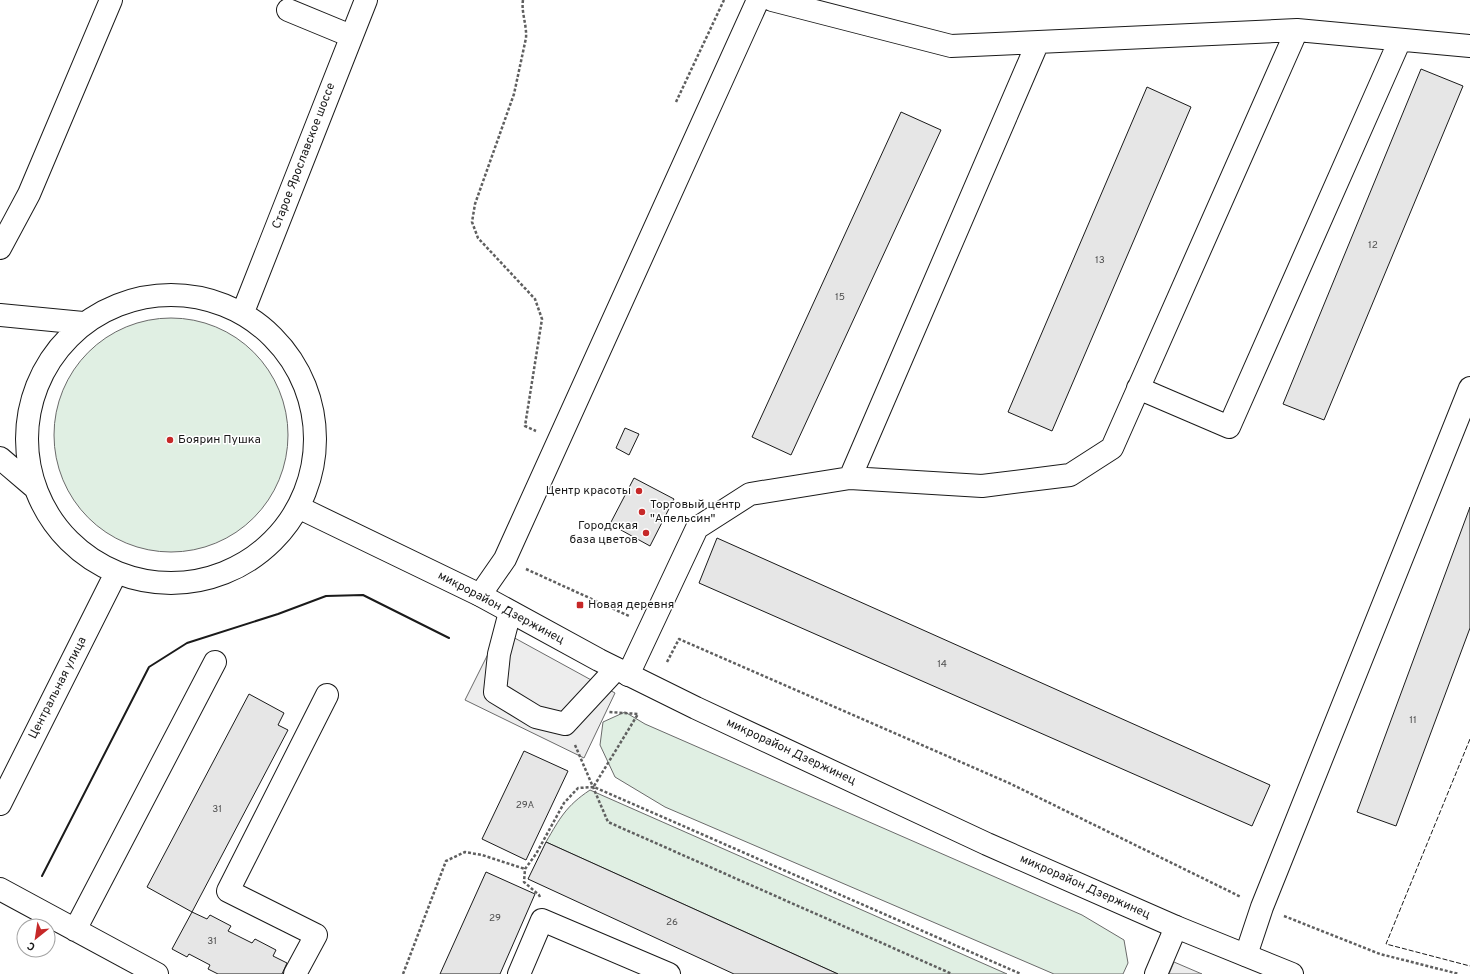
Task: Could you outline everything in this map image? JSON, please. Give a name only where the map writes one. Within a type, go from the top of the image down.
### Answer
[{"type":"main road","points":[[0,248],[29,194],[111,0]]},
{"type":"main road","name":"Старое Ярославское шоссе","points":[[243,312],[366,0]]},
{"type":"main road","points":[[480,595],[505,559],[758,0]]},
{"type":"main road","points":[[772,0],[951,46],[1297,30],[1470,46]]},
{"type":"main road","points":[[288,10],[351,36]]},
{"type":"main road","points":[[510,612],[499,654],[496,692],[536,717],[565,724],[622,672],[651,626],[697,528],[750,494],[850,478],[982,486],[1070,475],[1112,448],[1297,30]]},
{"type":"main road","points":[[1138,388],[1229,427],[1400,40]]},
{"type":"main road","points":[[850,478],[1038,42]]},
{"type":"main road","points":[[189,294],[243,312],[286,348],[312,398],[317,454],[300,508],[274,542],[240,568],[200,582],[157,584],[116,573],[81,553],[53,523],[34,487],[26,442],[32,397],[52,356],[83,323],[134,298],[189,294]]},
{"type":"main road","points":[[0,315],[83,323]]},
{"type":"main road","points":[[1246,955],[1262,907],[1470,388]]},
{"type":"main road","points":[[0,458],[34,487]]},
{"type":"main road","name":"микрорайон Дзержинец","points":[[300,508],[480,595],[622,672],[979,841],[1176,927],[1292,974]]},
{"type":"main road","name":"Центральная улица","points":[[0,804],[116,573]]},
{"type":"main road","points":[[75,930],[216,662]]},
{"type":"main road","points":[[295,974],[316,935],[228,891],[327,695]]},
{"type":"main road","points":[[0,889],[157,974]]},
{"type":"main road","points":[[519,974],[542,920],[669,974]]},
{"type":"main road","points":[[1156,974],[1176,927]]},
{"type":"path","points":[[523,0],[522,4],[527,29],[517,81],[514,94],[475,204],[472,222],[478,238],[535,300],[542,319],[525,426],[557,444]]},
{"type":"path","points":[[676,102],[724,0]]},
{"type":"path","points":[[505,559],[651,626]]},
{"type":"path","points":[[667,662],[679,639],[1009,783],[1262,907],[1380,954],[1459,974]]},
{"type":"path","points":[[594,786],[638,714]]},
{"type":"path","points":[[565,724],[594,786],[608,822],[952,974]]},
{"type":"path","points":[[542,920],[540,895],[524,882],[525,869],[536,854],[564,803],[578,788],[594,786],[1021,974]]},
{"type":"path","points":[[403,974],[446,861],[465,852],[482,855],[525,869]]},
{"type":"green space","points":[[171,318],[194,320],[216,327],[236,338],[254,352],[268,370],[279,390],[286,412],[288,435],[286,458],[279,480],[268,500],[254,518],[236,532],[216,543],[194,550],[171,552],[148,550],[126,543],[106,532],[88,518],[74,500],[63,480],[56,458],[54,435],[56,412],[63,390],[74,370],[88,352],[106,338],[126,327],[148,320]]},
{"type":"green space","points":[[625,712],[645,724],[1082,915],[1124,940],[1128,963],[1123,974],[1054,974],[665,807],[615,777],[600,745],[603,722]]},
{"type":"green space","points":[[590,790],[1007,974],[838,974],[546,842],[555,826],[569,807]]},
{"type":"shaded area","points":[[500,630],[615,693],[584,758],[465,700]]},
{"type":"shaded area","points":[[1174,962],[1202,974],[1169,974]]},
{"type":"building","points":[[1421,69],[1463,86],[1324,420],[1283,404]]},
{"type":"building","points":[[1147,87],[1191,107],[1052,431],[1008,412]]},
{"type":"building","points":[[901,112],[941,130],[791,455],[752,437]]},
{"type":"building","points":[[625,428],[639,434],[629,455],[616,448]]},
{"type":"building","name":"Торговый центр \"Апельсин\"","points":[[634,478],[674,499],[650,546],[610,524]]},
{"type":"building","points":[[1470,507],[1470,628],[1396,826],[1357,812]]},
{"type":"building","points":[[717,538],[1270,785],[1252,826],[699,583]]},
{"type":"building","points":[[249,694],[284,713],[278,725],[288,730],[192,912],[147,887]]},
{"type":"building","points":[[524,751],[568,771],[526,860],[482,839]]},
{"type":"building","points":[[546,842],[838,974],[734,974],[528,879]]},
{"type":"building","points":[[486,872],[535,894],[500,974],[440,974]]},
{"type":"building","points":[[192,912],[207,919],[210,915],[231,926],[228,931],[252,943],[255,939],[276,950],[273,956],[287,963],[282,974],[218,974],[208,969],[210,965],[189,954],[187,957],[172,949]]},
{"type":"fence","points":[[1470,739],[1386,944],[1470,966]]},
{"type":"wall","points":[[42,876],[149,667],[187,643],[278,614],[326,596],[363,595],[449,638]]},
{"type":"place","name":"Боярин Пушка","points":[[170,440]]},
{"type":"place","name":"Центр красоты","points":[[639,491]]},
{"type":"place","name":"Торговый центр \"Апельсин\"","points":[[642,512]]},
{"type":"place","name":"Городская база цветов","points":[[646,533]]},
{"type":"place","name":"Новая деревня","points":[[580,605]]}]
